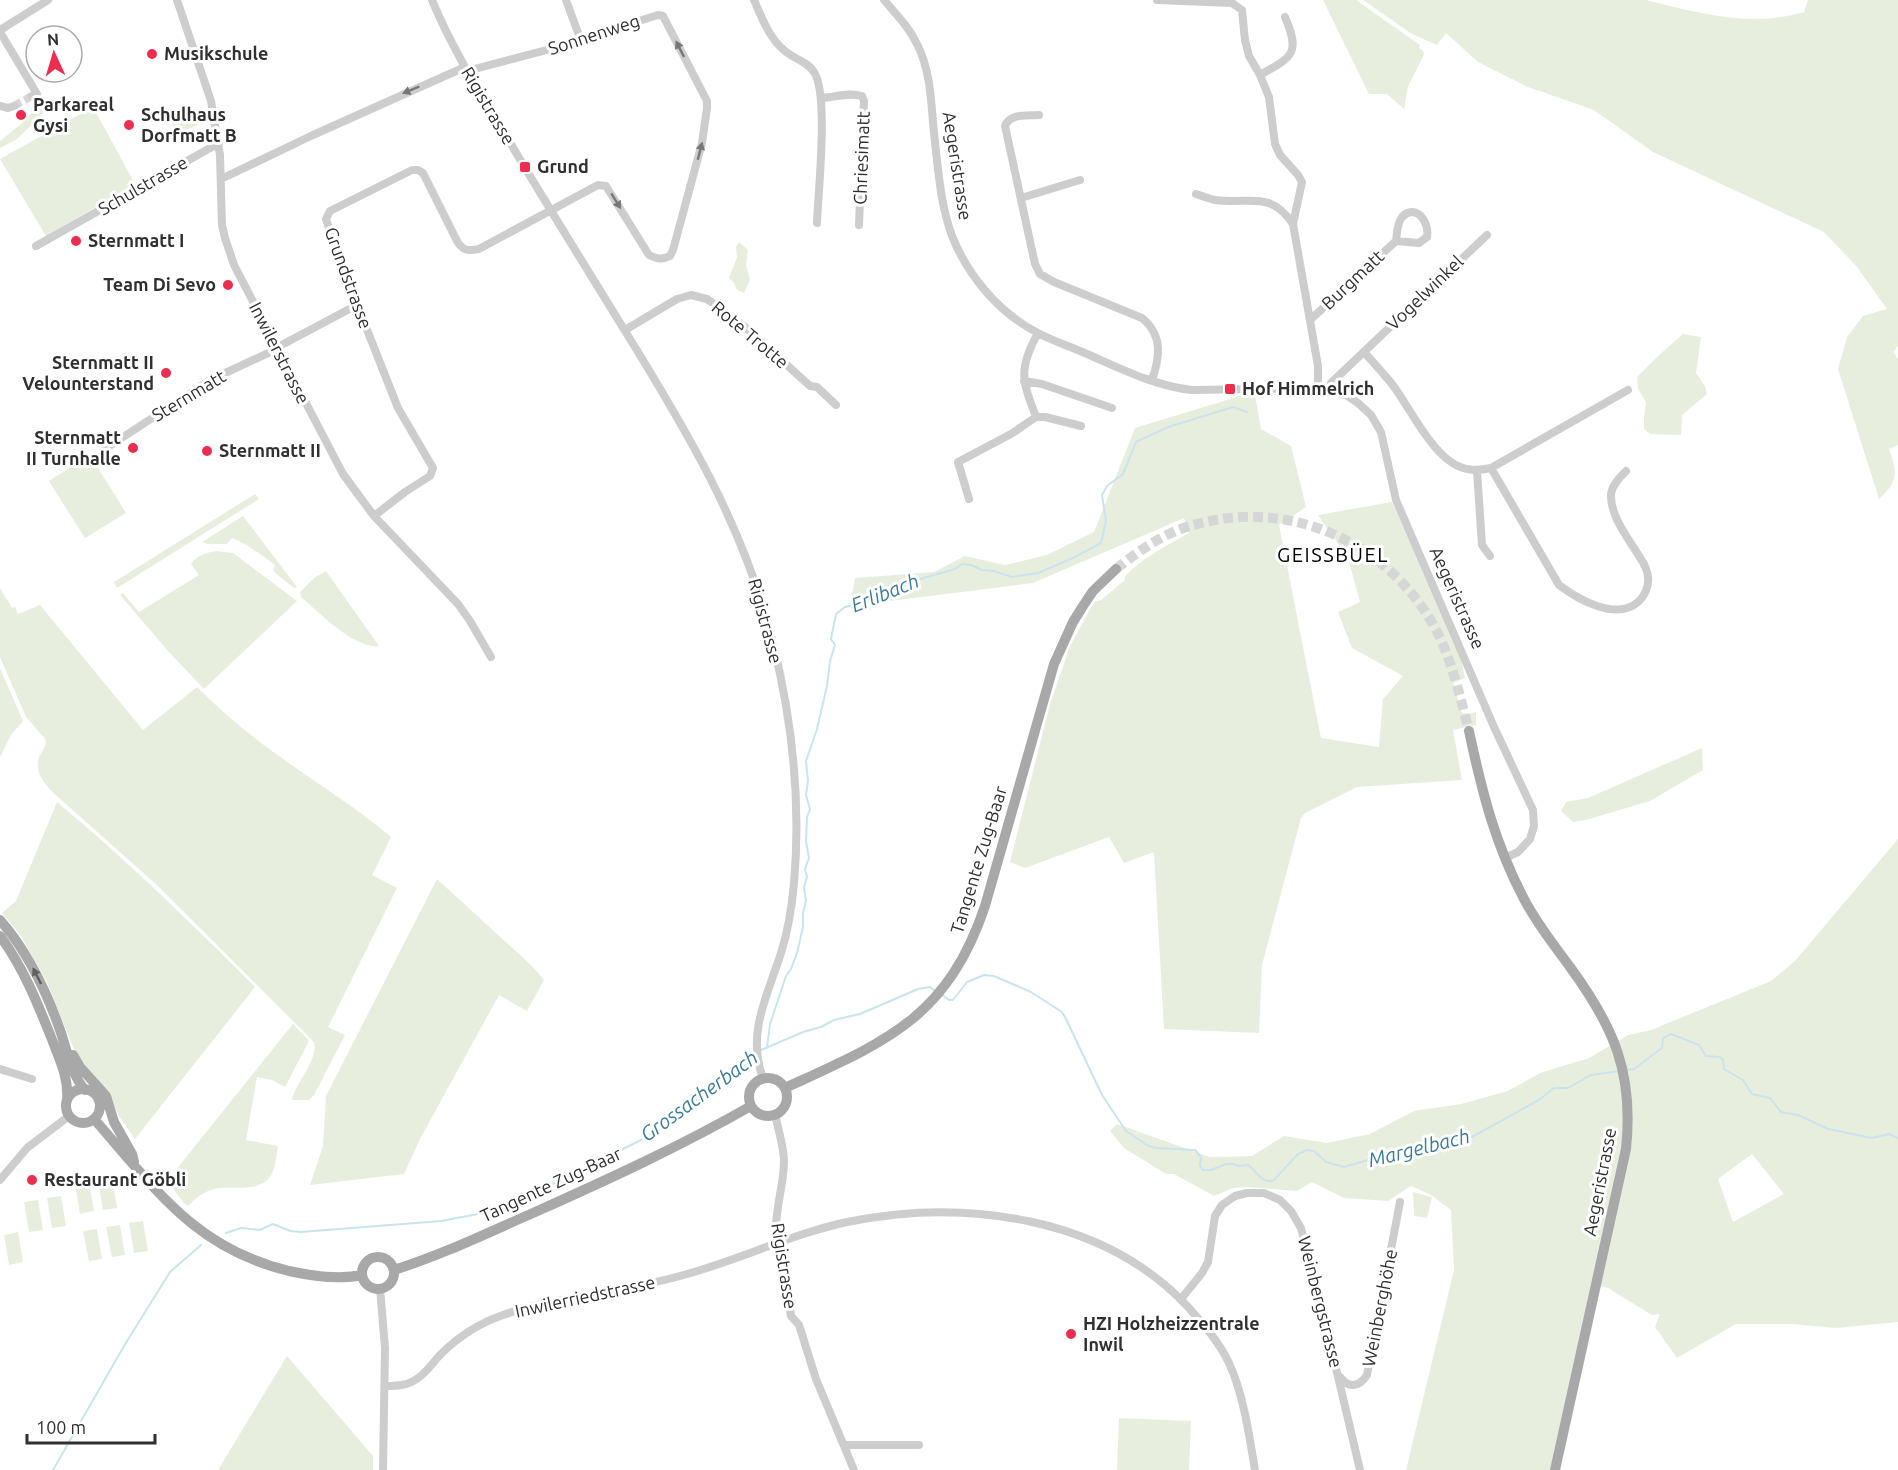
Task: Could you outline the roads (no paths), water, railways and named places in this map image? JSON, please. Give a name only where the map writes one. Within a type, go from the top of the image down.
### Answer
[{"type":"main road","name":"Tangente Zug-Baar","points":[[785,1088],[872,1048],[895,1034],[922,1012],[937,996],[964,958],[982,916],[1038,715],[1058,653],[1083,606],[1116,569]]},
{"type":"main road","points":[[1469,731],[1485,806],[1505,858]]},
{"type":"main road","name":"Aegeristrasse","points":[[1505,858],[1535,919],[1598,1007],[1619,1053],[1627,1092],[1629,1126],[1626,1149],[1555,1470]]},
{"type":"main road","points":[[0,920],[29,961],[48,999],[80,1084],[99,1102],[99,1110],[88,1122],[80,1123],[69,1116],[66,1108],[68,1100],[66,1079],[38,1004],[20,966],[0,936]]},
{"type":"main road","points":[[60,1030],[80,1067],[106,1096],[112,1116],[132,1154],[136,1168]]},
{"type":"main road","points":[[768,1077],[778,1080],[785,1088],[786,1104],[780,1112],[762,1115],[751,1106],[750,1089],[755,1082],[768,1077]]},
{"type":"main road","points":[[68,1100],[73,1093],[85,1090]]},
{"type":"main road","name":"Tangente Zug-Baar","points":[[394,1270],[430,1258],[558,1202],[671,1148],[751,1106]]},
{"type":"main road","points":[[93,1119],[136,1168],[184,1217],[212,1239],[236,1252],[271,1266],[298,1273],[322,1276],[362,1275]]},
{"type":"main road","points":[[378,1257],[387,1259],[394,1270],[391,1282],[380,1288],[369,1285],[362,1275],[366,1262],[378,1257]]},
{"type":"street","points":[[34,95],[0,31],[48,0]]},
{"type":"street","name":"Inwilerstrasse","points":[[177,0],[206,83],[219,143],[222,217],[225,238],[234,265],[343,474],[374,516],[458,604],[491,657]]},
{"type":"street","name":"Rigistrasse","points":[[432,0],[466,69],[698,453],[734,526],[766,614],[783,691],[792,759],[795,806],[794,883],[782,950],[758,1020],[758,1061],[763,1078]]},
{"type":"street","points":[[566,0],[580,41]]},
{"type":"street","points":[[754,0],[772,38],[784,51],[803,61],[814,71],[820,85],[822,98],[817,223]]},
{"type":"street","name":"Aegeristrasse","points":[[884,0],[914,37],[925,63],[940,182],[952,235],[960,254],[979,283],[1009,314],[1038,333],[1179,389],[1318,388],[1346,395],[1371,416],[1381,432],[1396,500],[1494,727],[1533,810],[1534,826],[1530,839],[1518,852],[1505,858]]},
{"type":"street","name":"Burgmatt","points":[[1157,0],[1232,3],[1242,10],[1249,56],[1269,97],[1275,144],[1280,155],[1302,182],[1293,224],[1318,366],[1318,388]]},
{"type":"street","name":"Sonnenweg","points":[[221,179],[313,135],[466,69],[580,41],[646,18],[663,16],[707,101],[702,143],[670,256],[655,259],[649,255],[606,186],[598,185],[550,209]]},
{"type":"street","points":[[1260,75],[1290,55],[1294,36],[1285,16]]},
{"type":"street","name":"Chriesimatt","points":[[822,98],[852,93],[862,96],[864,101],[859,225]]},
{"type":"street","points":[[0,106],[8,108],[14,106]]},
{"type":"street","points":[[1039,115],[1012,117],[1007,120],[1005,126],[1035,264],[1040,274],[1054,282],[1142,318],[1152,325],[1158,345],[1156,370],[1152,380]]},
{"type":"street","name":"Schulstrasse","points":[[36,246],[219,143]]},
{"type":"street","name":"Grundstrasse","points":[[374,516],[430,476],[433,468],[398,408],[326,219],[330,211],[412,170],[418,170],[423,173],[457,241],[462,249],[468,251],[479,249],[550,209]]},
{"type":"street","points":[[1021,198],[1080,180]]},
{"type":"street","points":[[1196,194],[1215,200],[1262,201],[1276,205],[1285,212],[1293,224]]},
{"type":"street","name":"Vogelwinkel","points":[[1329,390],[1331,383],[1487,235]]},
{"type":"street","name":"Burgmatt","points":[[1310,320],[1396,241]]},
{"type":"street","name":"Rote Trotte","points":[[625,330],[677,299],[699,295],[745,327],[810,386],[817,387],[836,405]]},
{"type":"street","name":"Sternmatt","points":[[105,449],[210,380],[276,349],[357,305]]},
{"type":"street","points":[[1036,417],[1024,381],[1024,364],[1038,333]]},
{"type":"street","points":[[1364,352],[1392,385],[1438,450],[1449,462],[1467,470],[1477,471],[1491,468],[1628,390]]},
{"type":"street","points":[[1024,381],[1042,384],[1112,408]]},
{"type":"street","points":[[969,499],[958,462],[1011,434],[1036,417],[1081,426]]},
{"type":"street","points":[[1491,468],[1559,585],[1586,602],[1624,610],[1643,597],[1648,577],[1644,564],[1617,519],[1613,507],[1611,492],[1617,480],[1626,471]]},
{"type":"street","points":[[1477,471],[1482,545],[1490,556]]},
{"type":"street","points":[[0,1069],[32,1079]]},
{"type":"street","name":"Rigistrasse","points":[[775,1114],[784,1162],[776,1217],[791,1316],[799,1324],[816,1379],[854,1470]]},
{"type":"street","points":[[0,1180],[27,1148],[69,1116]]},
{"type":"street","name":"Weinbergstrasse","points":[[1180,1299],[1202,1273],[1208,1262],[1215,1216],[1222,1205],[1234,1196],[1264,1193],[1280,1200],[1291,1210],[1301,1228],[1352,1431],[1359,1470]]},
{"type":"street","name":"Weinberghöhe","points":[[1337,1375],[1345,1384],[1355,1386],[1367,1375],[1400,1202]]},
{"type":"street","name":"Inwilerriedstrasse","points":[[385,1386],[399,1386],[414,1381],[463,1336],[500,1316],[534,1306],[669,1280],[830,1226],[880,1216],[925,1212],[987,1214],[1047,1226],[1080,1236],[1139,1266],[1165,1284],[1205,1326],[1228,1363],[1245,1415],[1255,1470]]},
{"type":"street","points":[[380,1288],[385,1348],[383,1470]]},
{"type":"street","points":[[844,1445],[919,1445]]},
{"type":"waterway","name":"Erlibach","points":[[767,1048],[770,1024],[786,976],[797,953],[803,927],[806,901],[804,887],[807,877],[805,869],[809,858],[806,841],[807,817],[810,809],[806,795],[808,781],[806,761],[817,729],[827,686],[830,661],[835,645],[831,639],[836,614],[845,607],[859,604],[869,596],[955,569],[962,564],[1012,577],[1038,573],[1073,558],[1101,543],[1106,521],[1102,495],[1107,486],[1123,474],[1136,442],[1168,427],[1233,407],[1247,412]]},
{"type":"waterway","name":"Margelbach","points":[[941,994],[953,1000],[967,982],[984,975],[994,976],[1031,992],[1062,1012],[1102,1095],[1126,1131],[1155,1148],[1195,1150],[1201,1157],[1200,1166],[1203,1170],[1211,1170],[1226,1164],[1248,1165],[1266,1181],[1274,1180],[1298,1154],[1307,1150],[1314,1151],[1326,1162],[1344,1167],[1412,1147],[1470,1138],[1539,1100],[1554,1088],[1568,1088],[1591,1075],[1620,1071]]},
{"type":"waterway","name":"Grossacherbach","points":[[761,1050],[834,1020],[860,1014],[918,989],[930,987],[934,990]]},
{"type":"waterway","name":"Margelbach","points":[[1626,1070],[1634,1069],[1662,1048],[1663,1038],[1671,1034],[1699,1045],[1706,1056],[1720,1057],[1723,1060],[1724,1069],[1743,1080],[1752,1094],[1770,1098],[1781,1112],[1798,1115],[1828,1129],[1872,1138],[1889,1134],[1898,1138]]},
{"type":"waterway","name":"Grossacherbach","points":[[226,1233],[241,1228],[260,1230],[273,1224],[290,1231],[301,1232],[441,1221],[508,1206],[647,1137],[658,1126],[697,1100],[732,1069],[756,1053]]},
{"type":"waterway","name":"Grossacherbach","points":[[53,1470],[124,1346],[170,1272],[201,1245]]},
{"type":"tunnel","points":[[14,106],[32,96]]},
{"type":"tunnel","points":[[1116,569],[1160,538],[1190,526],[1225,519],[1259,517],[1292,521],[1324,530],[1355,545],[1382,564],[1407,588],[1428,616],[1448,657],[1469,731]]},
{"type":"place","name":"Musikschule","points":[[152,54]]},
{"type":"place","name":"Parkareal Gysi","points":[[21,115]]},
{"type":"place","name":"Schulhaus Dorfmatt B","points":[[129,125]]},
{"type":"place","name":"Grund","points":[[525,167]]},
{"type":"place","name":"Sternmatt I","points":[[76,241]]},
{"type":"place","name":"Team Di Sevo","points":[[228,285]]},
{"type":"place","name":"Sternmatt II Velounterstand","points":[[166,373]]},
{"type":"place","name":"Hof Himmelrich","points":[[1230,389]]},
{"type":"place","name":"Sternmatt II Turnhalle","points":[[133,448]]},
{"type":"place","name":"Sternmatt II","points":[[207,451]]},
{"type":"place","name":"Restaurant Göbli","points":[[32,1180]]},
{"type":"place","name":"HZI Holzheizzentrale Inwil","points":[[1071,1334]]},
{"type":"district","name":"GEISSBÜEL","points":[[1333,555]]}]
